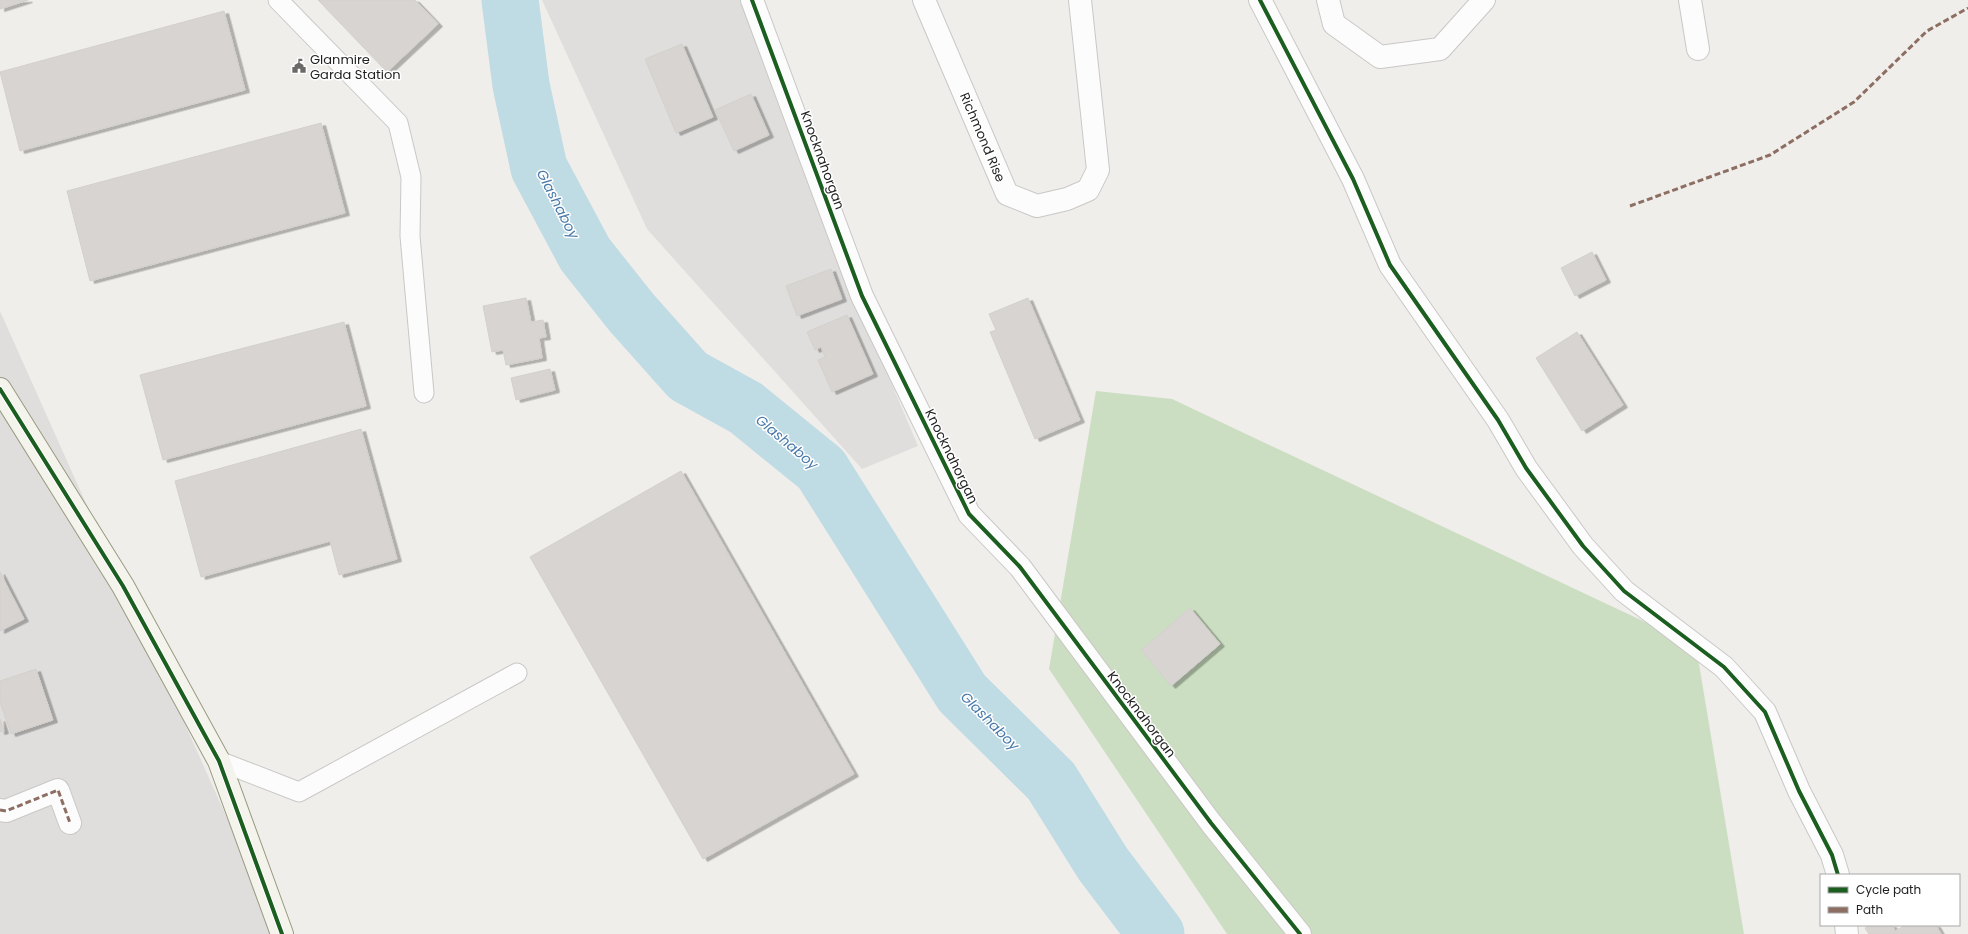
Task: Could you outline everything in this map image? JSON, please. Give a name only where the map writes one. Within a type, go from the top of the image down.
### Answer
[{"type":"main road","points":[[0,389],[123,586],[219,761],[282,934]]},
{"type":"street","name":"Knocknahorgan","points":[[752,0],[862,296],[969,514],[1020,567],[1211,823],[1300,934]]},
{"type":"street","name":"Richmond Rise","points":[[924,0],[1007,194],[1037,206],[1067,199],[1088,190],[1098,170],[1080,0]]},
{"type":"street","points":[[1260,0],[1353,179],[1390,265],[1498,420],[1526,468],[1583,546],[1624,591],[1724,667],[1765,712],[1799,791],[1832,855],[1838,874]]},
{"type":"street","points":[[1328,0],[1334,24],[1380,57],[1440,50],[1484,0]]},
{"type":"street","points":[[1690,0],[1698,49]]},
{"type":"street","points":[[0,810],[6,811],[58,790],[70,822]]},
{"type":"lane","points":[[278,0],[398,123],[411,177],[410,236],[424,393]]},
{"type":"lane","points":[[219,761],[299,792],[517,673]]},
{"type":"shaded area","points":[[542,0],[740,0],[847,279],[918,446],[862,469],[647,229]]},
{"type":"shaded area","points":[[0,311],[123,586],[279,934],[0,934]]},
{"type":"green space","points":[[1096,391],[1172,399],[1696,646],[1744,934],[1227,934],[1049,669]]},
{"type":"building","points":[[0,0],[28,0],[0,9]]},
{"type":"building","points":[[318,0],[415,0],[438,24],[387,72]]},
{"type":"building","points":[[224,11],[245,90],[20,151],[0,72]]},
{"type":"building","points":[[682,44],[713,117],[676,133],[645,59]]},
{"type":"building","points":[[751,94],[769,135],[734,151],[715,110]]},
{"type":"building","points":[[321,123],[345,213],[90,281],[67,191]]},
{"type":"building","points":[[1592,252],[1606,280],[1575,296],[1561,268]]},
{"type":"building","points":[[831,269],[842,299],[797,316],[786,286]]},
{"type":"building","points":[[526,298],[531,322],[543,320],[546,337],[539,338],[542,358],[506,365],[503,350],[492,352],[483,306]]},
{"type":"building","points":[[1028,298],[1080,420],[1035,439],[990,332],[996,330],[989,314]]},
{"type":"building","points":[[847,315],[873,374],[832,392],[818,360],[825,357],[821,347],[815,350],[807,332]]},
{"type":"building","points":[[344,322],[366,406],[163,460],[140,375]]},
{"type":"building","points":[[1577,332],[1623,405],[1582,431],[1536,358]]},
{"type":"building","points":[[550,369],[555,390],[516,400],[511,378]]},
{"type":"building","points":[[361,429],[397,559],[339,575],[330,541],[201,577],[175,481]]},
{"type":"building","points":[[681,471],[854,774],[703,859],[530,557]]},
{"type":"building","points":[[0,572],[24,619],[0,631]]},
{"type":"building","points":[[1190,608],[1220,644],[1171,686],[1141,650]]},
{"type":"building","points":[[36,669],[53,720],[11,734],[0,702],[0,681]]},
{"type":"building","points":[[0,719],[4,731],[0,732]]},
{"type":"building","points":[[1868,926],[1892,926],[1895,931],[1904,926],[1937,926],[1941,934],[1869,934],[1865,928]]},
{"type":"waterway","name":"Glashaboy","points":[[510,0],[521,85],[539,168],[585,254],[631,312],[688,376],[746,408],[821,469],[962,693],[1051,781],[1103,864],[1156,934]]},
{"type":"marked path","points":[[1630,206],[1770,155],[1854,102],[1927,31],[1968,8]]},
{"type":"marked path","points":[[0,810],[6,811],[58,790],[70,823]]},
{"type":"cycle path","points":[[752,0],[862,296],[969,514],[1020,567],[1211,823],[1300,934]]},
{"type":"cycle path","points":[[1260,0],[1353,179],[1390,265],[1498,420],[1526,468],[1583,546],[1624,591],[1724,667],[1765,712],[1799,791],[1832,855],[1838,874]]},
{"type":"cycle path","points":[[0,389],[123,586],[219,761],[282,934]]},
{"type":"place","name":"Glanmire Garda Station","points":[[299,66]]}]
